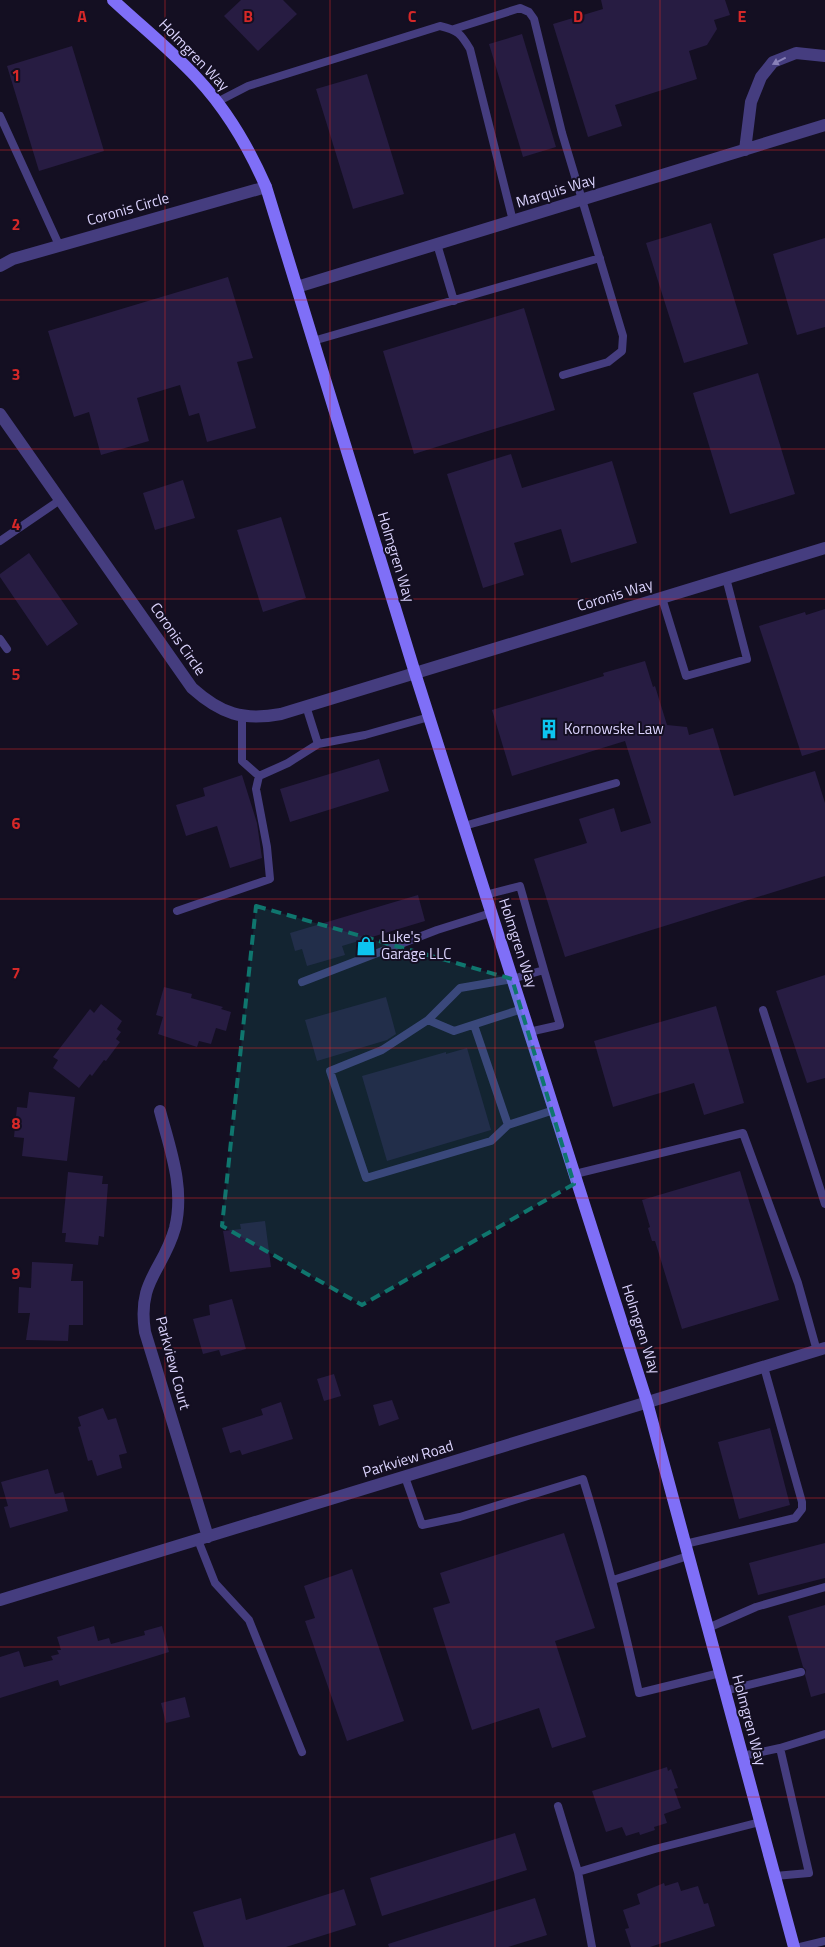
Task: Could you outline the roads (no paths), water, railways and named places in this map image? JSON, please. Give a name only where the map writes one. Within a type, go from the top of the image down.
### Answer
[{"type":"street","name":"Holmgren Way","points":[[113,0],[198,78],[246,145],[266,187],[415,673],[647,1402],[794,1947]]},
{"type":"street","points":[[745,150],[750,102],[762,77],[773,62],[796,53],[825,56]]},
{"type":"street","name":"Marquis Way","points":[[297,287],[825,126]]},
{"type":"street","name":"Coronis Circle","points":[[0,266],[13,259],[266,187]]},
{"type":"street","name":"Coronis Circle","points":[[0,414],[192,688],[213,705],[225,712],[242,717],[262,718],[281,714],[415,673]]},
{"type":"street","name":"Coronis Way","points":[[415,673],[825,548]]},
{"type":"street","name":"Parkview Court","points":[[160,1111],[177,1179],[179,1205],[174,1229],[145,1293],[143,1318],[145,1332],[203,1538]]},
{"type":"street","name":"Parkview Road","points":[[0,1600],[821,1349]]},
{"type":"lane","points":[[454,29],[520,8],[529,12],[534,19],[562,133],[623,336],[622,351],[608,362],[563,375]]},
{"type":"lane","points":[[217,102],[248,86],[440,26],[454,29],[462,36],[470,49],[513,221]]},
{"type":"lane","points":[[0,116],[59,246]]},
{"type":"lane","points":[[438,244],[454,301]]},
{"type":"lane","points":[[313,341],[600,258]]},
{"type":"lane","points":[[0,541],[60,500]]},
{"type":"lane","points":[[662,598],[686,676],[747,659],[726,578]]},
{"type":"lane","points":[[0,639],[7,649]]},
{"type":"lane","points":[[306,706],[318,744]]},
{"type":"lane","points":[[242,717],[242,761],[260,776]]},
{"type":"lane","points":[[177,911],[270,879],[267,847],[256,789],[260,776],[288,763],[318,744],[365,735],[429,717]]},
{"type":"lane","points":[[464,826],[616,783]]},
{"type":"lane","points":[[485,895],[520,886],[560,1026],[529,1032]]},
{"type":"lane","points":[[302,982],[437,930],[491,913]]},
{"type":"lane","points":[[544,970],[512,979],[460,988],[428,1020],[382,1050],[330,1071],[366,1178],[490,1141],[508,1125],[554,1110]]},
{"type":"lane","points":[[428,1020],[454,1031],[522,1009]]},
{"type":"lane","points":[[763,1010],[825,1204]]},
{"type":"lane","points":[[474,1025],[508,1125]]},
{"type":"lane","points":[[574,1174],[743,1133],[821,1349]]},
{"type":"lane","points":[[612,1580],[687,1550],[795,1518],[802,1509],[802,1502],[764,1367]]},
{"type":"lane","points":[[405,1477],[422,1525],[460,1517],[583,1479],[602,1539],[639,1693],[720,1673]]},
{"type":"lane","points":[[203,1538],[215,1583],[249,1620],[302,1752]]},
{"type":"lane","points":[[708,1628],[756,1607],[825,1587]]},
{"type":"lane","points":[[724,1691],[801,1672]]},
{"type":"lane","points":[[742,1756],[780,1748],[825,1734]]},
{"type":"lane","points":[[775,1876],[809,1872],[780,1748]]},
{"type":"lane","points":[[558,1806],[578,1872],[592,1947]]},
{"type":"lane","points":[[578,1872],[655,1849],[760,1822]]},
{"type":"lane","points":[[800,1947],[825,1941]]},
{"type":"place","name":"Kornowske Law","points":[[549,729]]},
{"type":"place","name":"Luke's Garage LLC","points":[[366,946]]}]
